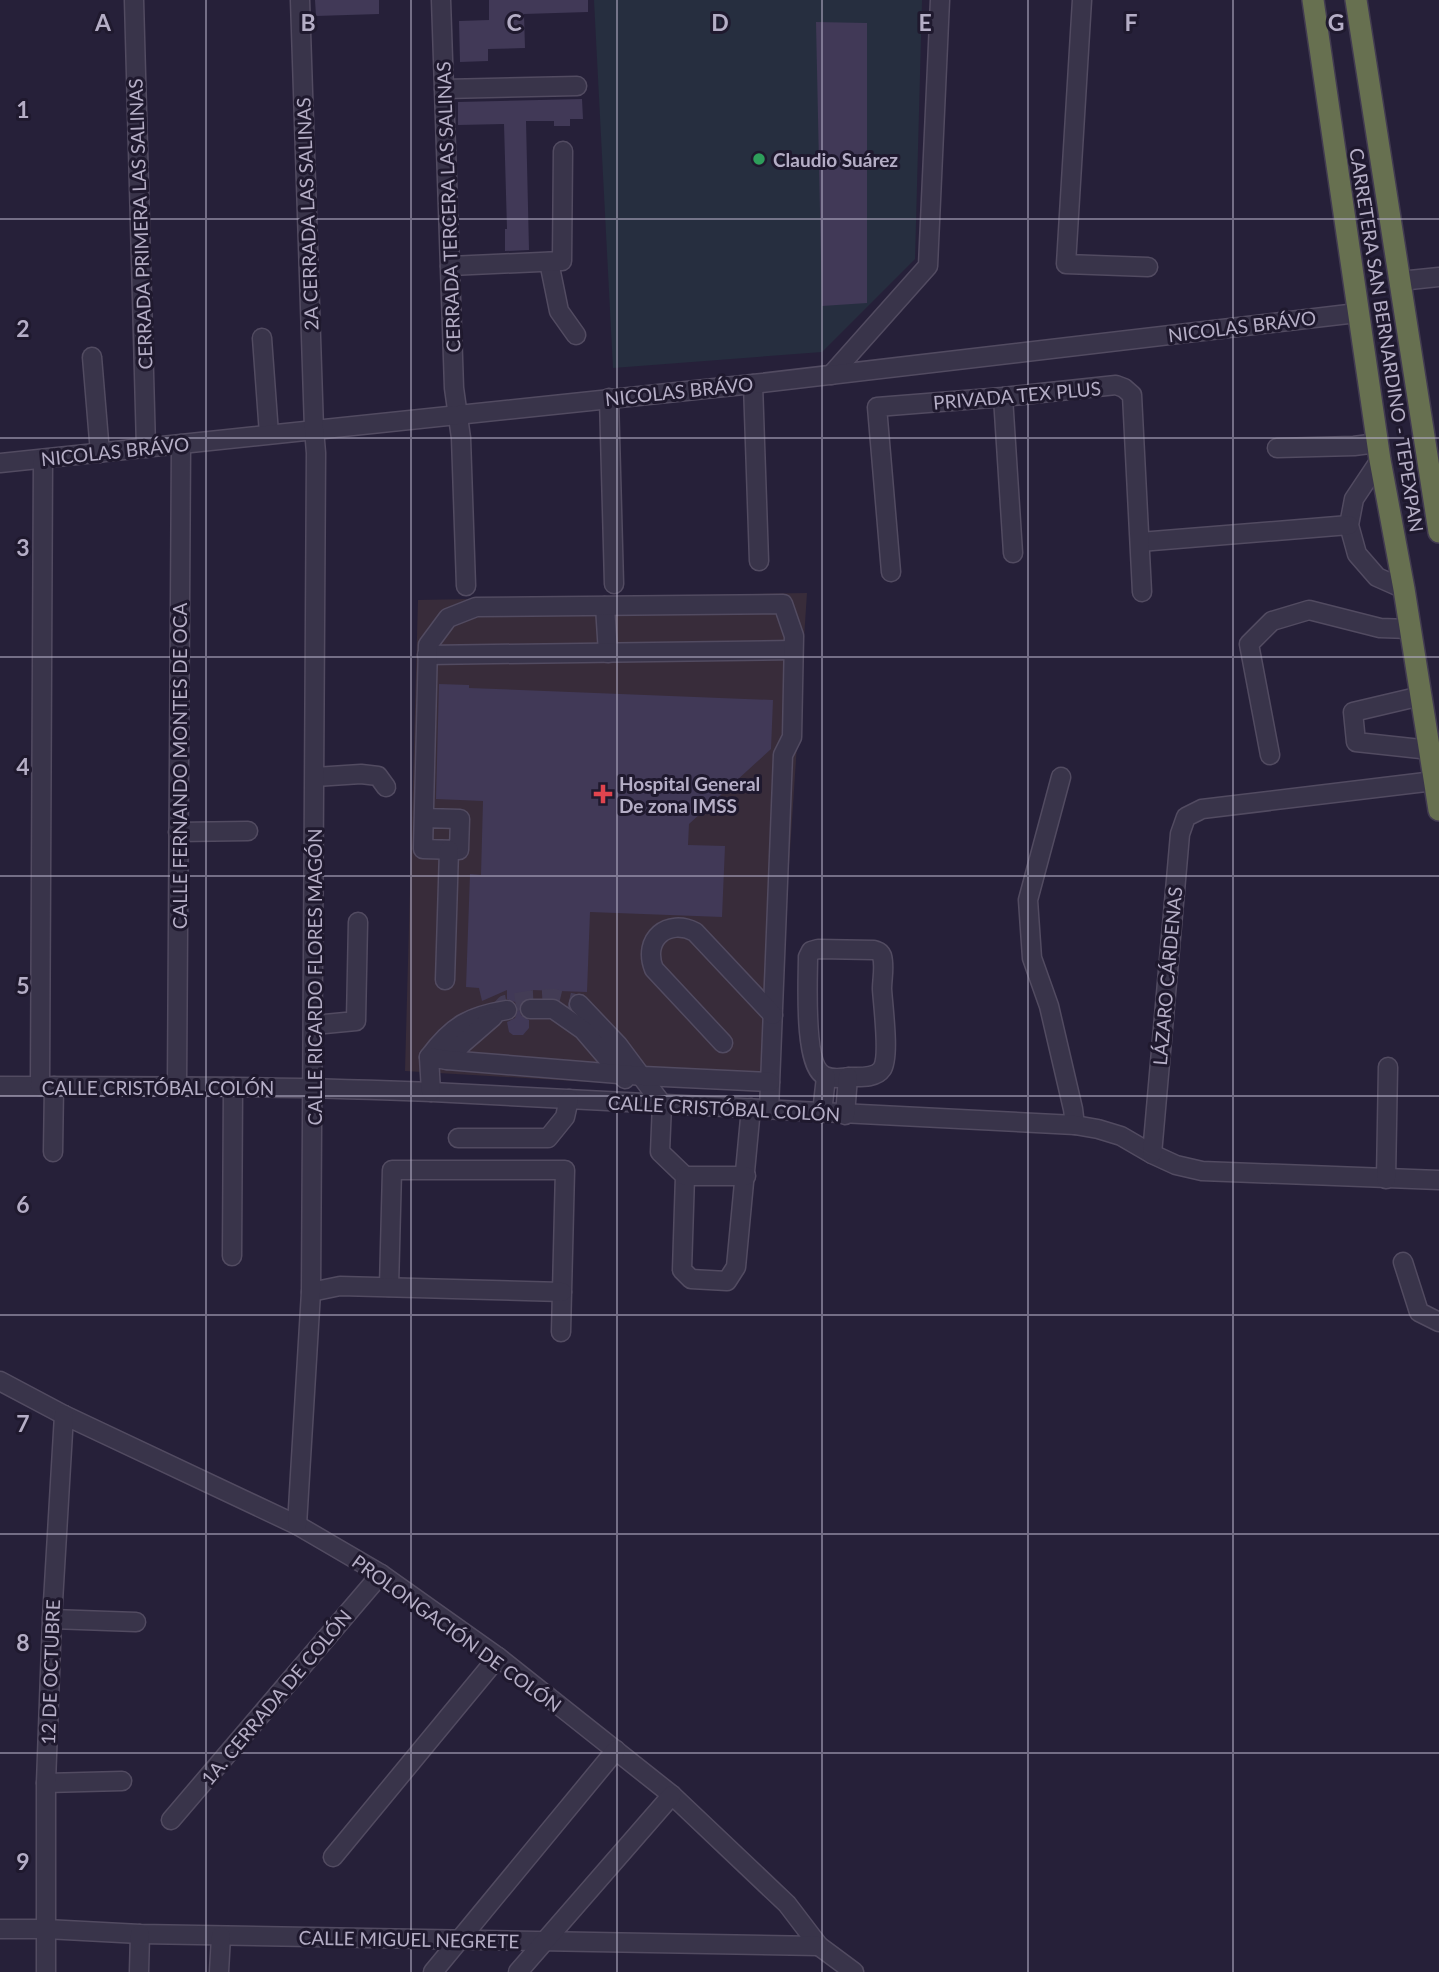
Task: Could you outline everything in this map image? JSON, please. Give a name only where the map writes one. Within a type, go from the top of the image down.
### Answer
[{"type":"highway","name":"CARRETERA SAN BERNARDINO - TEPEXPAN","points":[[1312,0],[1378,451],[1404,589],[1439,810]]},
{"type":"highway","name":"CARRETERA SAN BERNARDINO - TEPEXPAN","points":[[1356,0],[1439,532]]},
{"type":"street","name":"CERRADA PRIMERA LAS SALINAS","points":[[134,0],[146,448]]},
{"type":"street","name":"2A CERRADA LAS SALINAS","points":[[300,0],[314,429]]},
{"type":"street","name":"CERRADA TERCERA LAS SALINAS","points":[[441,0],[454,388],[461,438],[466,586]]},
{"type":"street","points":[[831,375],[928,266],[940,0]]},
{"type":"street","points":[[1082,0],[1066,264],[1148,267]]},
{"type":"street","points":[[444,89],[577,86]]},
{"type":"street","points":[[450,267],[562,261],[563,151]]},
{"type":"street","points":[[549,261],[559,311],[576,335]]},
{"type":"street","points":[[1400,281],[1439,277]]},
{"type":"street","name":"NICOLAS BRÁVO","points":[[0,463],[753,384],[1357,313]]},
{"type":"street","points":[[262,338],[269,434]]},
{"type":"street","points":[[92,357],[100,453]]},
{"type":"street","points":[[753,384],[759,561]]},
{"type":"street","name":"PRIVADA TEX PLUS","points":[[891,572],[877,407],[1116,385],[1132,395],[1140,542]]},
{"type":"street","points":[[1003,397],[1013,554]]},
{"type":"street","points":[[610,398],[614,584]]},
{"type":"street","name":"CALLE RICARDO FLORES MAGÓN","points":[[298,1525],[311,1292],[314,1088],[314,429]]},
{"type":"street","name":"CALLE FERNANDO MONTES DE OCA","points":[[177,1087],[181,444]]},
{"type":"street","points":[[1277,448],[1354,446],[1378,451],[1354,499],[1349,525],[1357,554],[1377,578],[1404,589]]},
{"type":"street","points":[[43,459],[47,1086],[53,1152]]},
{"type":"street","points":[[1142,592],[1140,542],[1349,525]]},
{"type":"street","points":[[424,818],[460,819],[459,850],[423,849],[428,645],[448,618],[476,607],[783,604],[794,636],[792,737],[783,755],[770,1082],[760,1109],[746,1176],[736,1267],[727,1281],[691,1279],[682,1270],[685,1175]]},
{"type":"street","points":[[606,606],[608,653]]},
{"type":"street","points":[[1270,755],[1249,644],[1272,621],[1309,610],[1380,628],[1410,629]]},
{"type":"street","points":[[428,655],[793,650]]},
{"type":"street","points":[[1421,696],[1353,712],[1356,742],[1430,750]]},
{"type":"street","points":[[315,777],[361,774],[378,776],[386,787]]},
{"type":"street","points":[[1061,778],[1028,901],[1032,958],[1049,1006],[1073,1109],[1074,1125]]},
{"type":"street","name":"LÁZARO CÁRDENAS","points":[[1152,1154],[1180,834],[1186,817],[1202,809],[1434,781]]},
{"type":"street","points":[[178,832],[248,831]]},
{"type":"street","points":[[445,980],[449,850]]},
{"type":"street","points":[[314,1025],[356,1021],[358,922]]},
{"type":"street","points":[[723,1043],[654,968],[651,961],[652,946],[655,939],[667,929],[681,927],[695,932],[773,1015]]},
{"type":"street","points":[[817,949],[880,952],[885,1033],[884,1066],[879,1073],[872,1076],[826,1077],[818,1071],[808,1039],[808,957],[811,951],[817,949]]},
{"type":"street","points":[[579,1004],[613,1051],[622,1074],[641,1102]]},
{"type":"street","points":[[530,1009],[553,1009],[613,1051],[643,1076],[662,1104],[660,1152],[685,1175],[746,1176]]},
{"type":"street","points":[[431,1092],[429,1057],[443,1038],[462,1023],[487,1013],[500,1014],[463,1042],[447,1060]]},
{"type":"street","points":[[429,1057],[643,1076],[770,1082]]},
{"type":"street","points":[[1386,1179],[1388,1067]]},
{"type":"street","points":[[822,1113],[826,1077]]},
{"type":"street","points":[[845,1115],[848,1077]]},
{"type":"street","name":"CALLE CRISTÓBAL COLÓN","points":[[0,1087],[233,1087],[431,1092],[1074,1125],[1121,1136],[1176,1165],[1202,1171],[1439,1180]]},
{"type":"street","points":[[232,1256],[233,1087]]},
{"type":"street","points":[[458,1138],[548,1138],[565,1117],[569,1099]]},
{"type":"street","points":[[389,1287],[392,1170],[565,1170],[561,1332]]},
{"type":"street","points":[[1403,1262],[1419,1312],[1439,1322]]},
{"type":"street","points":[[311,1292],[340,1286],[562,1292]]},
{"type":"street","name":"PROLONGACIÓN DE COLÓN","points":[[0,1381],[64,1415],[298,1525],[381,1574],[498,1657],[673,1795],[787,1904],[819,1946],[854,1972]]},
{"type":"street","name":"12 DE OCTUBRE","points":[[46,1972],[46,1783],[64,1415]]},
{"type":"street","name":"1A. CERRADA DE COLÓN","points":[[171,1820],[381,1574]]},
{"type":"street","points":[[52,1619],[136,1622]]},
{"type":"street","points":[[333,1857],[498,1657]]},
{"type":"street","points":[[433,1972],[616,1750]]},
{"type":"street","points":[[46,1783],[122,1781]]},
{"type":"street","points":[[518,1972],[673,1795]]},
{"type":"street","name":"CALLE MIGUEL NEGRETE","points":[[0,1929],[458,1941],[819,1946]]},
{"type":"street","points":[[139,1972],[140,1934]]},
{"type":"street","points":[[219,1972],[220,1936]]},
{"type":"shaded area","name":"Claudio Suárez","points":[[594,0],[922,0],[915,259],[822,352],[613,368]]},
{"type":"shaded area","name":"Hospital General De zona IMSS","points":[[807,593],[781,987],[778,1093],[405,1071],[418,600]]},
{"type":"building","points":[[315,0],[379,0],[379,14],[316,16]]},
{"type":"building","points":[[489,0],[588,0],[588,12],[524,14],[525,48],[488,49],[488,61],[460,62],[459,21],[489,20]]},
{"type":"building","points":[[816,22],[867,23],[867,303],[822,306]]},
{"type":"building","points":[[582,99],[583,119],[570,119],[570,126],[554,126],[554,121],[526,121],[529,250],[505,251],[507,229],[504,124],[458,125],[458,102]]},
{"type":"building","points":[[439,684],[469,685],[469,688],[773,700],[771,749],[689,824],[688,845],[725,846],[722,917],[590,912],[587,992],[531,990],[530,998],[524,1000],[519,1008],[521,1015],[529,1020],[529,1028],[523,1035],[509,1032],[507,1022],[515,1018],[518,1009],[515,1002],[507,999],[507,990],[482,1001],[479,988],[466,987],[470,874],[481,875],[483,801],[436,799]]},
{"type":"tunnel","points":[[494,1016],[505,1004],[533,999],[554,998],[579,1004]]},
{"type":"place","name":"Claudio Suárez","points":[[759,159]]},
{"type":"place","name":"Hospital General De zona IMSS","points":[[603,794]]}]
